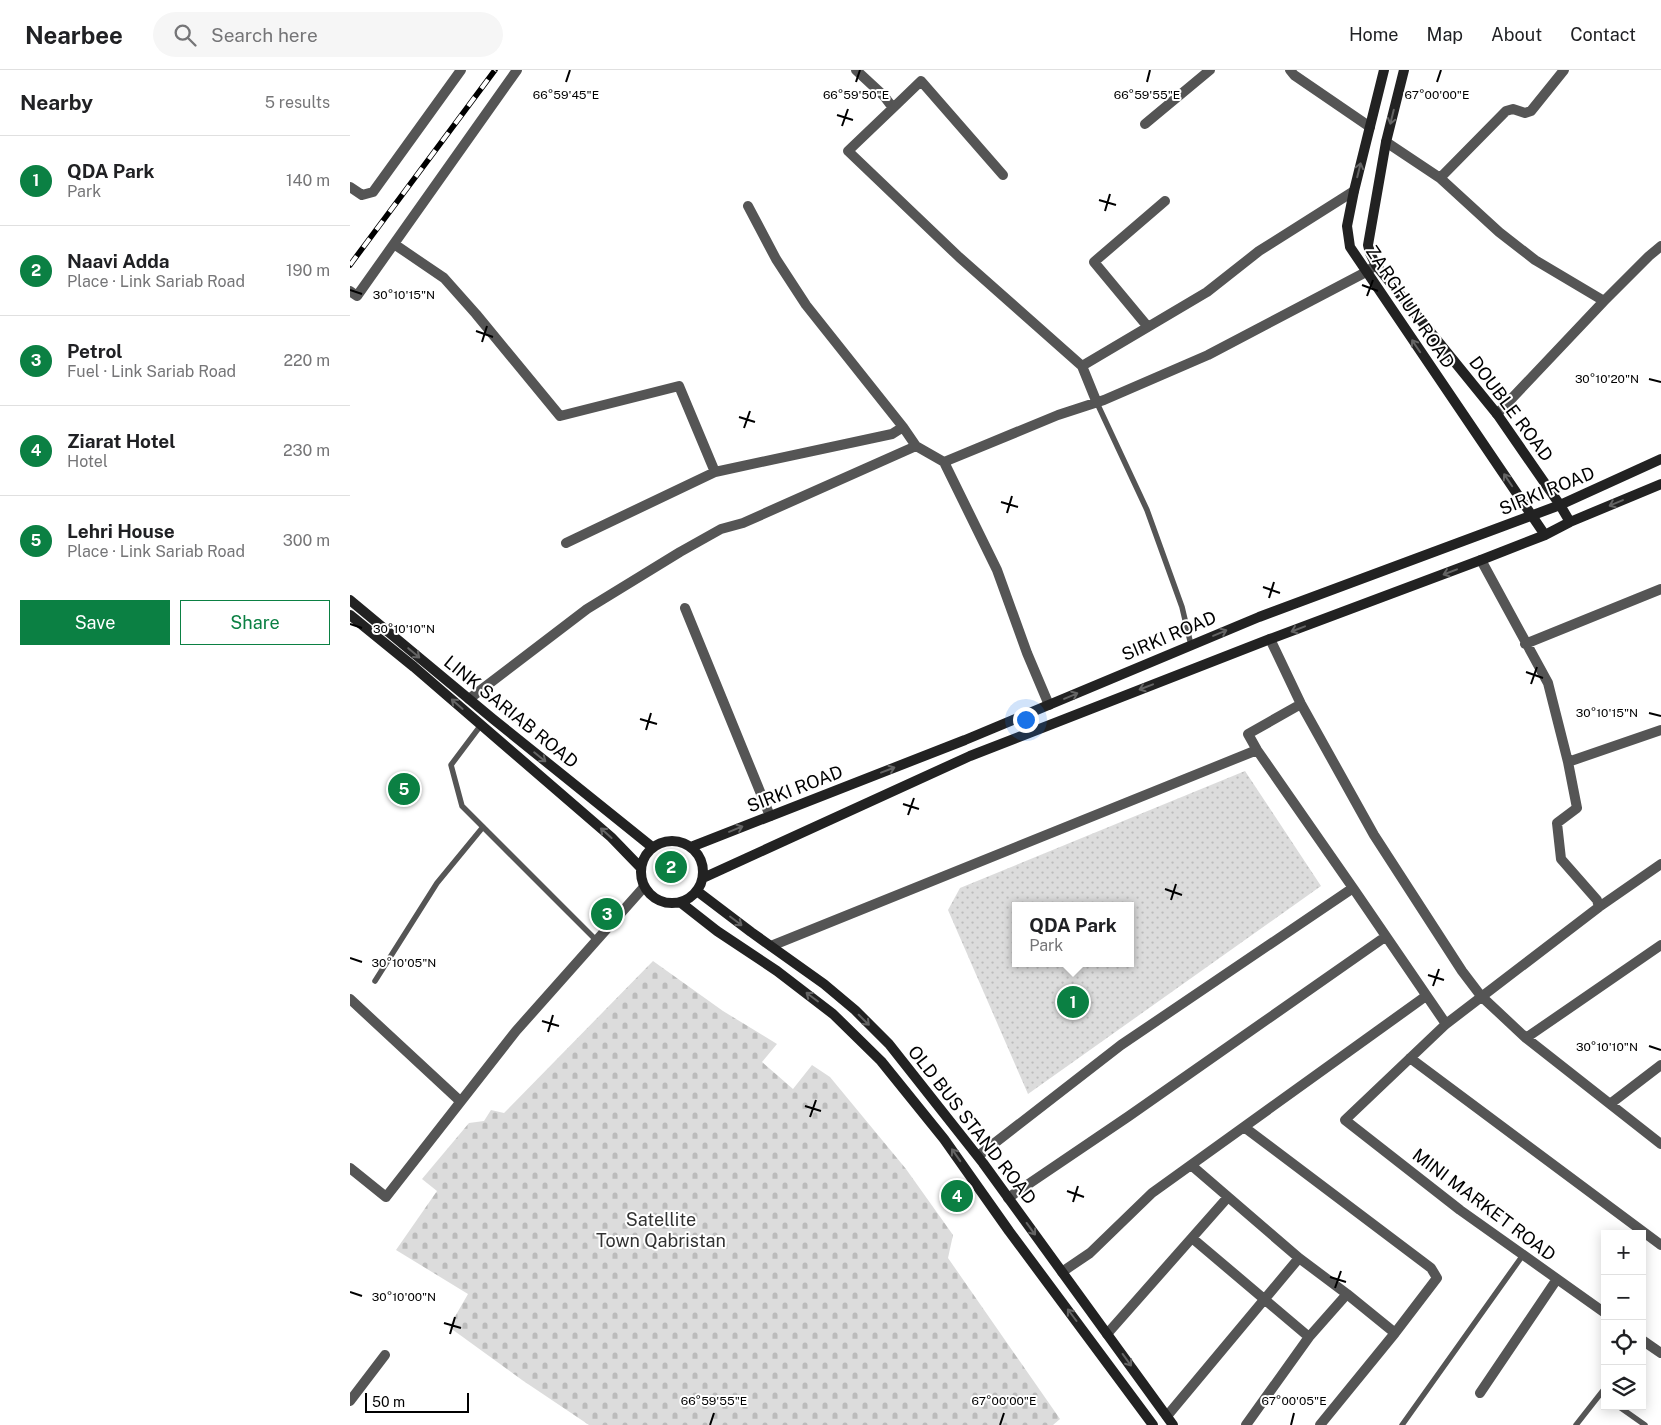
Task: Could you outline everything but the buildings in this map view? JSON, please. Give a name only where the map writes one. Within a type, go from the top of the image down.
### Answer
[{"type":"main road","name":"ZARGHUN ROAD","points":[[1384,70],[1354,191],[1348,226],[1350,247],[1545,535]]},
{"type":"main road","name":"DOUBLE ROAD","points":[[1404,70],[1386,142],[1368,245],[1370,253],[1376,264],[1497,414],[1570,522]]},
{"type":"main road","name":"SIRKI ROAD","points":[[691,847],[965,740],[1259,617],[1473,539],[1560,505],[1661,459]]},
{"type":"main road","name":"SIRKI ROAD","points":[[703,878],[970,756],[1270,639],[1545,535],[1570,522],[1661,484]]},
{"type":"main road","name":"LINK SARIAB ROAD","points":[[350,600],[652,847]]},
{"type":"main road","name":"LINK SARIAB ROAD","points":[[350,615],[414,667],[610,837],[641,868]]},
{"type":"main road","points":[[672,840],[691,847],[701,861],[703,869],[703,878],[697,891],[689,898],[680,902],[660,901],[651,896],[644,888],[640,876],[644,856],[652,847],[665,841],[672,840]]},
{"type":"main road","name":"OLD BUS STAND ROAD","points":[[697,891],[824,984],[855,1010],[882,1038],[978,1156],[1170,1421]]},
{"type":"main road","name":"OLD BUS STAND ROAD","points":[[680,902],[717,931],[777,971],[834,1014],[880,1061],[944,1138],[1009,1231],[1152,1425]]},
{"type":"street","points":[[350,187],[362,195],[373,192],[461,70]]},
{"type":"street","points":[[350,291],[357,296],[517,70]]},
{"type":"street","points":[[856,70],[884,96],[893,108]]},
{"type":"street","points":[[1145,124],[1210,70]]},
{"type":"street","points":[[1290,70],[1294,75],[1370,127]]},
{"type":"street","points":[[1440,178],[1506,112],[1513,109],[1525,113],[1531,111],[1564,70]]},
{"type":"street","points":[[1003,175],[921,81],[848,151],[959,257],[1082,366],[1096,402]]},
{"type":"street","points":[[1386,142],[1440,178],[1499,232],[1536,260],[1604,301]]},
{"type":"street","points":[[1082,366],[1207,292],[1259,251],[1354,191]]},
{"type":"street","points":[[1148,327],[1094,262],[1166,201]]},
{"type":"street","points":[[748,206],[776,259],[806,305],[916,446],[944,462],[996,570],[1026,653],[1049,704]]},
{"type":"street","points":[[394,244],[444,278],[560,416],[678,386],[715,472]]},
{"type":"street","points":[[1497,414],[1604,301],[1661,246]]},
{"type":"street","points":[[944,462],[1208,355],[1366,272],[1376,264]]},
{"type":"street","points":[[566,543],[715,472],[892,434],[903,427]]},
{"type":"street","points":[[469,699],[587,609],[680,552],[721,530],[743,523],[916,446]]},
{"type":"street","points":[[1481,560],[1548,683],[1568,762],[1577,808],[1557,823],[1561,859],[1597,900],[1599,907]]},
{"type":"street","points":[[1526,644],[1661,589]]},
{"type":"street","points":[[685,608],[770,816]]},
{"type":"street","points":[[1270,639],[1301,704],[1374,835],[1462,971],[1482,996],[1526,1038],[1661,1144]]},
{"type":"street","points":[[1301,704],[1248,734],[1257,750],[1446,1024]]},
{"type":"street","points":[[1568,762],[1661,730]]},
{"type":"street","points":[[771,946],[1257,750]]},
{"type":"street","points":[[1661,864],[1599,907],[1482,996],[1446,1024],[1410,1058],[1661,1245]]},
{"type":"street","points":[[350,1168],[386,1197],[516,1031],[644,888]]},
{"type":"street","points":[[978,1156],[1121,1045],[1353,888]]},
{"type":"street","points":[[1008,1198],[1385,937]]},
{"type":"street","points":[[1526,1038],[1661,945]]},
{"type":"street","points":[[1062,1272],[1090,1252],[1152,1193],[1426,996]]},
{"type":"street","points":[[350,999],[460,1101]]},
{"type":"street","name":"MINI MARKET ROAD","points":[[1410,1058],[1346,1120],[1460,1210],[1601,1310]]},
{"type":"street","points":[[1610,1104],[1661,1065]]},
{"type":"street","points":[[1244,1127],[1431,1268],[1437,1278],[1320,1425]]},
{"type":"street","points":[[1191,1165],[1299,1258],[1395,1333]]},
{"type":"street","points":[[1107,1334],[1228,1197]]},
{"type":"street","points":[[1192,1238],[1309,1337]]},
{"type":"street","points":[[1170,1421],[1299,1258]]},
{"type":"street","points":[[1480,1393],[1558,1279]]},
{"type":"street","points":[[1246,1425],[1309,1337],[1347,1294]]},
{"type":"street","points":[[1646,1343],[1661,1353]]},
{"type":"street","points":[[350,1401],[385,1355]]},
{"type":"lane","points":[[1096,402],[1147,510],[1182,607],[1191,645]]},
{"type":"lane","points":[[481,725],[451,765],[462,806],[597,941]]},
{"type":"lane","points":[[375,981],[437,882],[484,827]]},
{"type":"lane","points":[[1402,1425],[1523,1255]]},
{"type":"lane","points":[[1576,1425],[1601,1397]]},
{"type":"lane","points":[[1624,1410],[1645,1425]]},
{"type":"green space","points":[[1245,771],[1321,886],[1028,1094],[948,910],[960,888]]},
{"type":"green space","name":"Satellite Town Qabristan","points":[[653,961],[723,1011],[777,1044],[762,1062],[793,1089],[812,1065],[830,1077],[906,1169],[953,1235],[948,1258],[1060,1419],[1053,1425],[589,1425],[522,1380],[449,1327],[468,1294],[396,1250],[437,1191],[422,1179],[469,1123],[484,1121],[491,1110],[504,1113]]},
{"type":"railway","points":[[350,265],[495,70]]},
{"type":"place","name":"Lehri House","points":[[404,789]]},
{"type":"place","name":"Naavi Adda","points":[[671,867]]},
{"type":"place","name":"Petrol","points":[[607,914]]},
{"type":"place","name":"QDA Park","points":[[1073,1002]]},
{"type":"place","name":"Ziarat Hotel","points":[[957,1196]]}]
